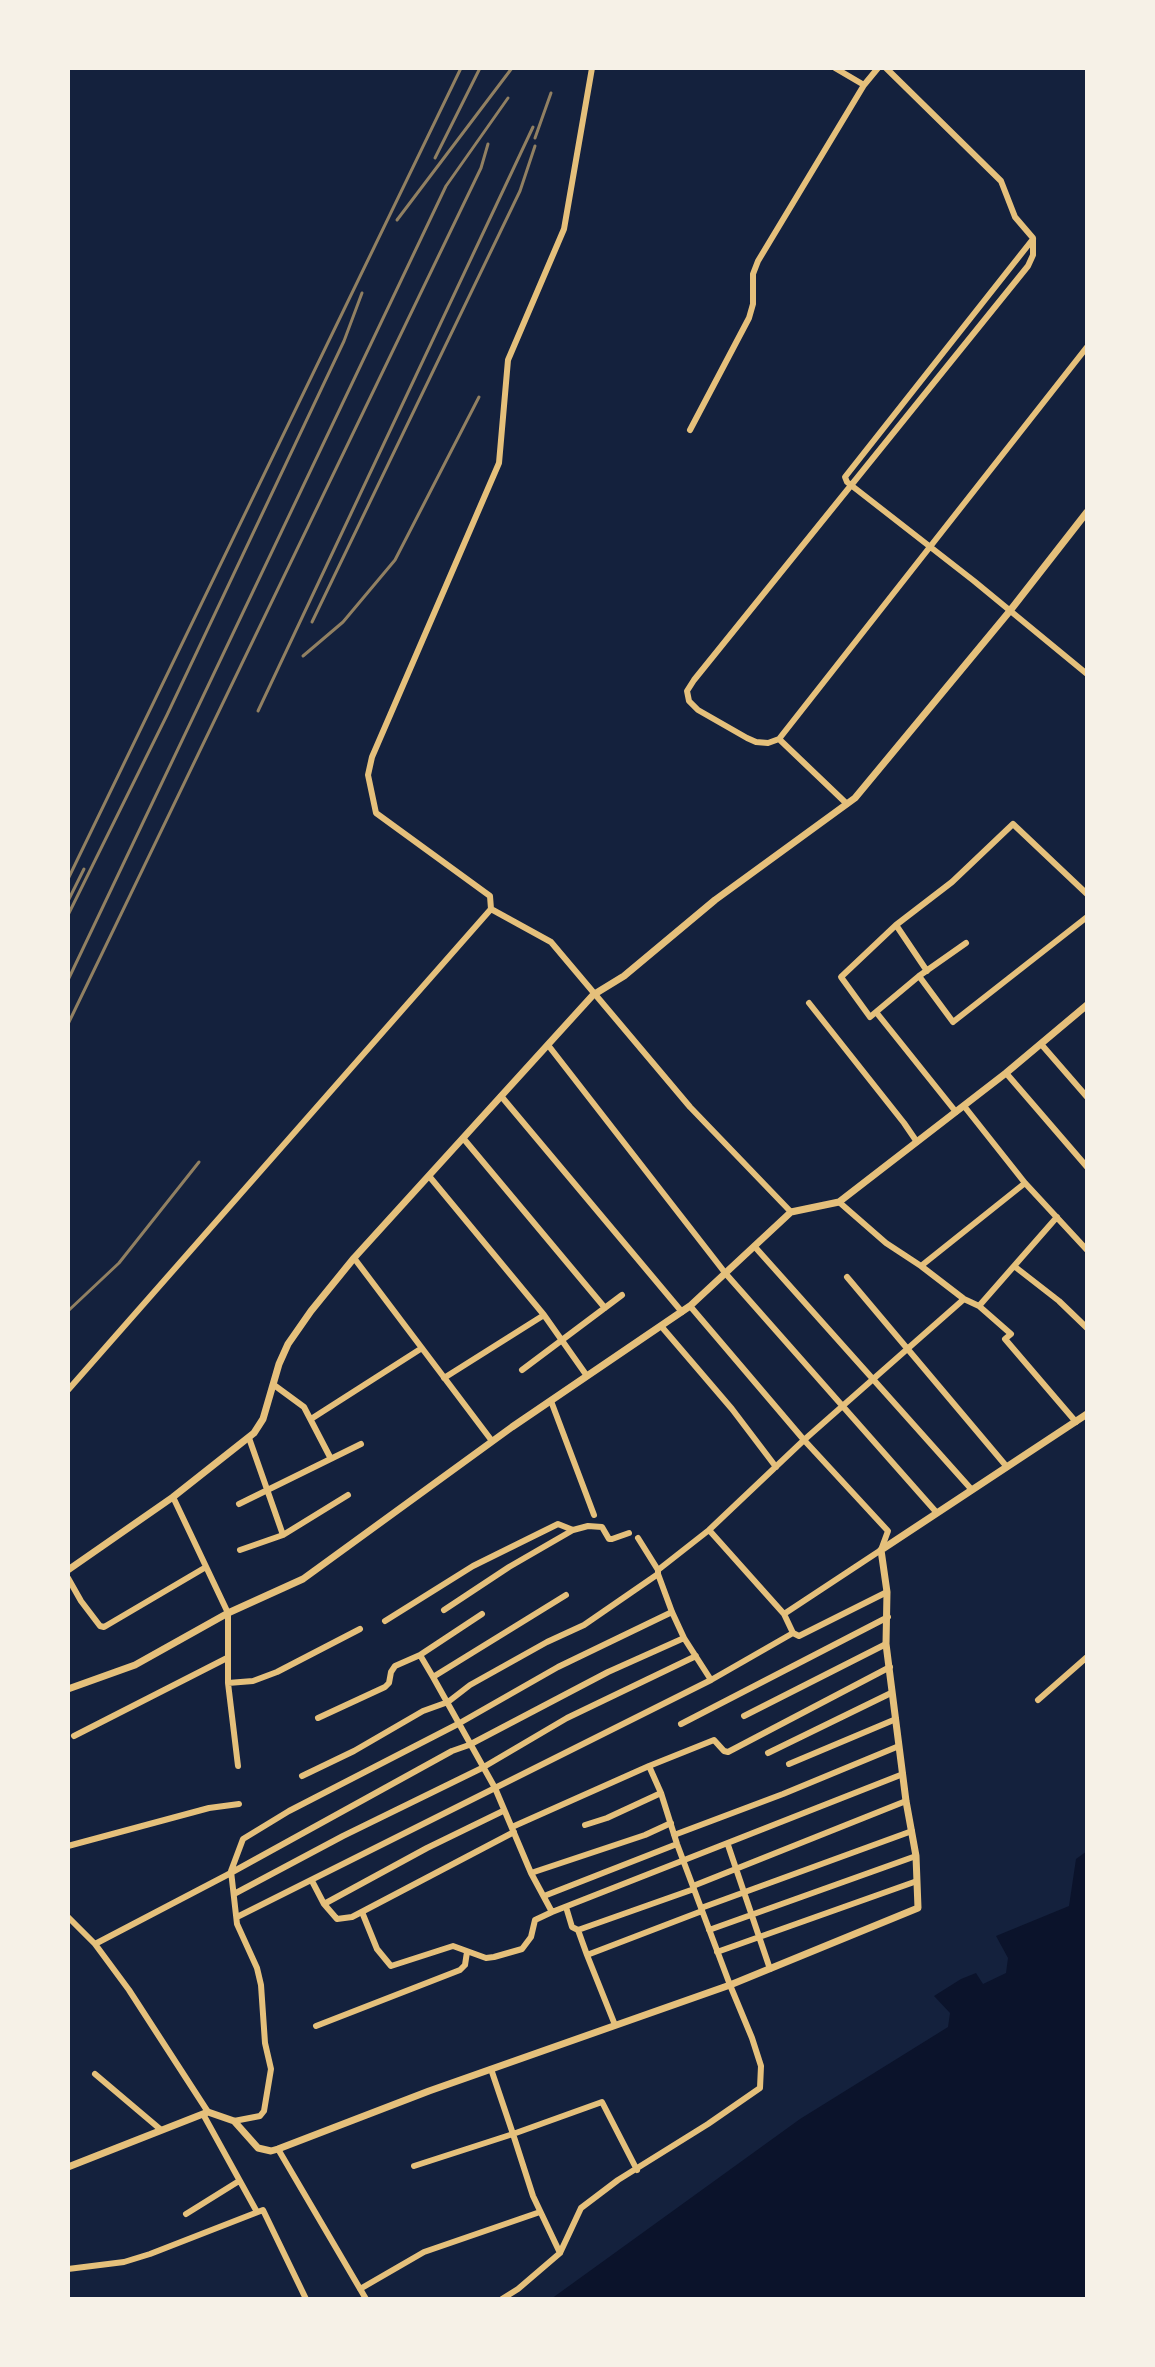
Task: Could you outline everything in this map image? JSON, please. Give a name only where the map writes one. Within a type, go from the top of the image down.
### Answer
[{"type":"street","points":[[68,1390],[491,909],[490,896],[376,813],[368,775],[372,757],[499,463],[508,360],[564,229],[592,68]]},
{"type":"street","points":[[835,68],[864,85]]},
{"type":"street","points":[[690,430],[749,318],[753,304],[753,274],[758,261],[864,85],[878,68]]},
{"type":"street","points":[[886,68],[1001,181],[1015,217],[1033,238],[1033,255],[1028,266],[694,680],[687,691],[689,701],[698,710],[756,742],[768,743],[779,739],[1087,347]]},
{"type":"street","points":[[1033,238],[845,477],[852,486],[1087,674]]},
{"type":"street","points":[[68,1570],[173,1497],[249,1438],[263,1419],[288,1344],[354,1258],[593,995],[624,976],[715,900],[855,798],[1009,612],[1087,512]]},
{"type":"street","points":[[779,739],[847,804]]},
{"type":"street","points":[[966,943],[919,976],[870,1017],[841,977],[896,925],[952,882],[1013,824],[1087,894]]},
{"type":"street","points":[[491,909],[551,942],[690,1107],[791,1212]]},
{"type":"street","points":[[919,976],[953,1022],[1087,917]]},
{"type":"street","points":[[896,925],[927,971]]},
{"type":"street","points":[[809,1003],[917,1142]]},
{"type":"street","points":[[68,1689],[135,1665],[228,1613],[303,1579],[492,1441],[690,1306],[791,1212],[839,1202],[1086,1007]]},
{"type":"street","points":[[876,1012],[956,1112]]},
{"type":"street","points":[[1041,1044],[1087,1097]]},
{"type":"street","points":[[548,1045],[726,1274],[937,1513]]},
{"type":"street","points":[[1006,1073],[1087,1167]]},
{"type":"street","points":[[501,1096],[682,1312]]},
{"type":"street","points":[[964,1106],[1025,1183],[1087,1250]]},
{"type":"street","points":[[463,1138],[605,1308]]},
{"type":"street","points":[[429,1176],[544,1315],[587,1376]]},
{"type":"street","points":[[921,1266],[1025,1183]]},
{"type":"street","points":[[839,1202],[886,1243],[964,1299],[979,1306],[1011,1334],[1005,1339],[1076,1422]]},
{"type":"street","points":[[979,1306],[1057,1217]]},
{"type":"street","points":[[755,1247],[972,1490]]},
{"type":"street","points":[[354,1258],[492,1441]]},
{"type":"street","points":[[1014,1266],[1059,1301],[1087,1328]]},
{"type":"street","points":[[847,1277],[1007,1467]]},
{"type":"street","points":[[522,1370],[622,1295]]},
{"type":"street","points":[[302,1776],[354,1751],[423,1711],[448,1702],[470,1685],[584,1625],[658,1572],[709,1530],[804,1440],[964,1299]]},
{"type":"street","points":[[234,2121],[258,2148],[278,2149],[491,2069],[730,1985],[918,1908],[916,1856],[886,1644],[887,1592],[881,1550],[888,1531],[804,1440],[690,1306]]},
{"type":"street","points":[[444,1378],[544,1315]]},
{"type":"street","points":[[661,1326],[725,1399],[776,1467]]},
{"type":"street","points":[[311,1419],[422,1348]]},
{"type":"street","points":[[274,1385],[304,1407],[330,1457]]},
{"type":"street","points":[[551,1401],[594,1515]]},
{"type":"street","points":[[784,1614],[1087,1414]]},
{"type":"street","points":[[249,1438],[283,1535]]},
{"type":"street","points":[[239,1504],[361,1444]]},
{"type":"street","points":[[240,1550],[283,1535],[348,1495]]},
{"type":"street","points":[[173,1497],[228,1613],[228,1683],[238,1766]]},
{"type":"street","points":[[385,1621],[473,1566],[558,1524],[573,1530]]},
{"type":"street","points":[[444,1610],[573,1530],[588,1526],[602,1527],[609,1539],[629,1533]]},
{"type":"street","points":[[709,1530],[784,1614],[793,1633],[799,1636],[887,1592]]},
{"type":"street","points":[[638,1538],[658,1572],[684,1638],[711,1680]]},
{"type":"street","points":[[68,1578],[100,1626],[104,1627],[206,1567]]},
{"type":"street","points":[[433,1677],[566,1595]]},
{"type":"street","points":[[68,2167],[206,2113],[234,2121],[260,2116],[264,2111],[271,2069],[265,2043],[259,1977],[237,1924],[231,1871],[243,1839],[558,1667],[672,1612]]},
{"type":"street","points":[[318,1718],[385,1687],[395,1666],[420,1655],[482,1614]]},
{"type":"street","points":[[681,1724],[888,1617]]},
{"type":"street","points":[[228,1683],[253,1681],[277,1672],[360,1629]]},
{"type":"street","points":[[237,1917],[711,1680],[793,1633]]},
{"type":"street","points":[[95,1944],[452,1751],[608,1672],[684,1638]]},
{"type":"street","points":[[744,1716],[886,1644]]},
{"type":"street","points":[[420,1655],[495,1788],[531,1873],[552,1912]]},
{"type":"street","points":[[234,1894],[482,1768],[567,1718],[696,1656]]},
{"type":"street","points":[[1038,1700],[1087,1657]]},
{"type":"street","points":[[74,1736],[227,1658]]},
{"type":"street","points":[[312,1881],[324,1904],[337,1919],[352,1917],[513,1830],[649,1766],[714,1740],[728,1752],[890,1667]]},
{"type":"street","points":[[768,1753],[891,1693]]},
{"type":"street","points":[[789,1764],[896,1719]]},
{"type":"street","points":[[674,1835],[899,1746]]},
{"type":"street","points":[[502,2299],[560,2253],[581,2208],[618,2180],[760,2088],[761,2066],[649,1766]]},
{"type":"street","points":[[362,1912],[377,1949],[391,1966],[453,1946],[486,1958],[494,1957],[522,1949],[531,1937],[535,1920],[552,1912],[903,1774]]},
{"type":"street","points":[[585,1825],[661,1793]]},
{"type":"street","points":[[578,1930],[693,1888],[906,1801]]},
{"type":"street","points":[[68,1846],[209,1808],[239,1804]]},
{"type":"street","points":[[324,1904],[503,1811]]},
{"type":"street","points":[[531,1873],[645,1835],[671,1823]]},
{"type":"street","points":[[587,1955],[912,1831]]},
{"type":"street","points":[[544,1896],[677,1844]]},
{"type":"street","points":[[728,1845],[770,1969]]},
{"type":"street","points":[[709,1930],[916,1856]]},
{"type":"street","points":[[717,1952],[917,1881]]},
{"type":"street","points":[[566,1907],[615,2025]]},
{"type":"street","points":[[68,1917],[95,1944],[129,1990],[206,2113],[257,2212]]},
{"type":"street","points":[[316,2026],[460,1970],[465,1965],[467,1952]]},
{"type":"street","points":[[491,2069],[540,2212],[560,2253]]},
{"type":"street","points":[[95,2074],[160,2129]]},
{"type":"street","points":[[414,2166],[602,2102],[637,2170]]},
{"type":"street","points":[[278,2149],[366,2299]]},
{"type":"street","points":[[186,2214],[239,2181]]},
{"type":"street","points":[[68,2269],[124,2262],[263,2210],[306,2299]]},
{"type":"street","points":[[360,2289],[424,2252],[540,2212]]},
{"type":"water","points":[[1087,1851],[1087,2299],[551,2299],[800,2119],[948,2027],[950,2013],[934,1996],[976,1973],[983,1984],[1006,1973],[1008,1958],[996,1936],[1069,1906],[1076,1859]]},
{"type":"railway","points":[[68,879],[461,68]]},
{"type":"railway","points":[[435,158],[480,68]]},
{"type":"railway","points":[[397,220],[512,68]]},
{"type":"railway","points":[[535,138],[551,93]]},
{"type":"railway","points":[[68,980],[446,186],[508,98]]},
{"type":"railway","points":[[258,711],[533,127]]},
{"type":"railway","points":[[68,1024],[481,168],[488,144]]},
{"type":"railway","points":[[312,622],[520,191],[535,146]]},
{"type":"railway","points":[[68,915],[167,715],[344,341],[362,293]]},
{"type":"railway","points":[[303,656],[343,622],[395,560],[479,397]]},
{"type":"railway","points":[[68,901],[84,869]]},
{"type":"railway","points":[[68,1311],[119,1263],[199,1162]]}]
